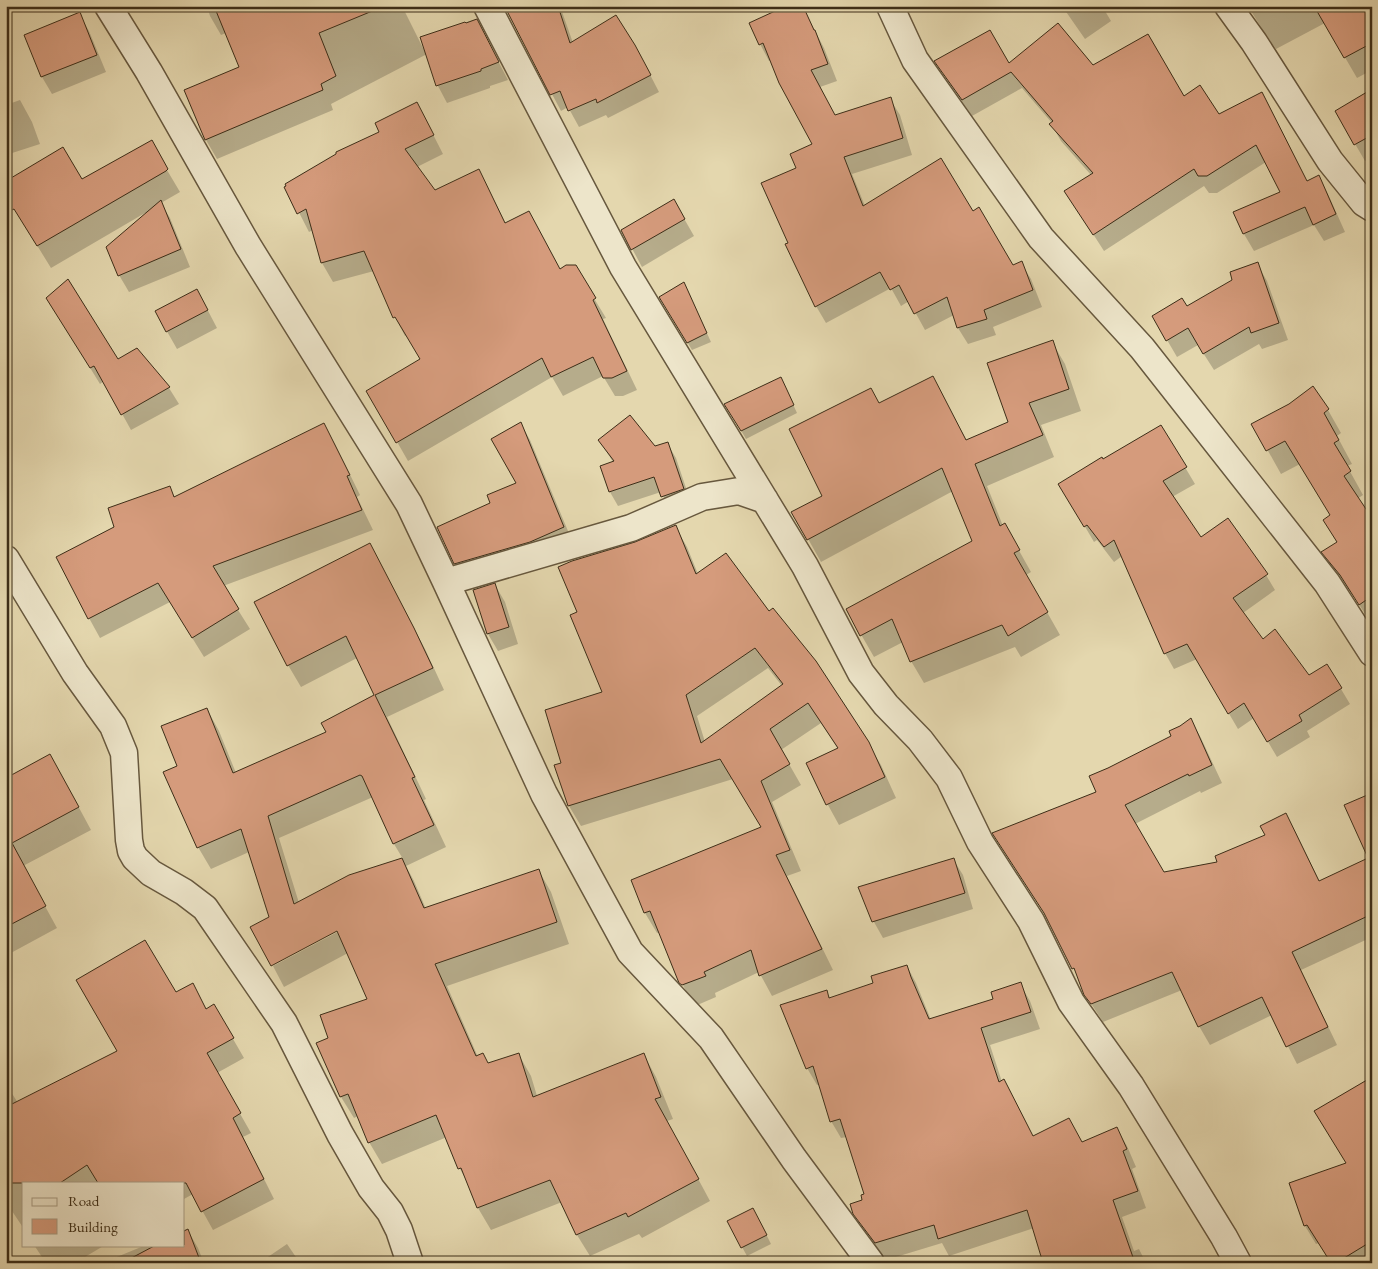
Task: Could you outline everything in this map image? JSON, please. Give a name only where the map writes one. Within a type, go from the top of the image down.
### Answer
[{"type":"street","points":[[108,6],[149,72],[248,246],[409,504],[544,794],[630,952],[712,1038],[794,1159],[872,1263]]},
{"type":"street","points":[[487,6],[623,267],[805,566],[861,673],[886,705],[920,740],[949,778],[980,842],[1031,921],[1071,1002],[1131,1086],[1238,1263]]},
{"type":"street","points":[[890,6],[915,60],[1041,238],[1142,348],[1327,583],[1372,652]]},
{"type":"street","points":[[1228,6],[1254,42],[1330,161],[1364,203],[1372,208]]},
{"type":"street","points":[[446,582],[631,528],[702,497],[739,491],[765,500]]},
{"type":"street","points":[[6,559],[75,673],[112,726],[124,753],[128,840],[134,858],[151,873],[184,892],[205,908],[284,1023],[340,1134],[371,1188],[390,1212],[399,1230],[410,1263]]},
{"type":"building","points":[[214,6],[382,7],[319,33],[336,76],[321,84],[323,90],[205,140],[184,90],[239,67]]},
{"type":"building","points":[[514,6],[558,6],[570,43],[616,15],[651,75],[597,103],[596,99],[568,111],[560,91],[550,95],[506,9]]},
{"type":"building","points":[[786,6],[803,6],[815,30],[828,64],[811,70],[835,115],[891,97],[903,138],[844,157],[863,206],[941,158],[973,211],[979,207],[1013,265],[1022,261],[1033,290],[984,310],[987,319],[957,328],[947,297],[914,314],[899,285],[890,290],[880,272],[815,307],[785,244],[788,243],[761,183],[796,168],[790,154],[812,144],[779,83],[763,43],[759,45],[749,23]]},
{"type":"building","points":[[1314,6],[1372,6],[1372,43],[1344,58]]},
{"type":"building","points":[[80,12],[97,55],[41,77],[24,35]]},
{"type":"building","points":[[477,19],[499,62],[481,69],[481,71],[436,86],[420,37]]},
{"type":"building","points":[[1058,23],[1093,65],[1148,34],[1184,96],[1200,85],[1219,114],[1262,92],[1307,181],[1319,175],[1336,214],[1313,225],[1305,207],[1243,234],[1233,212],[1280,192],[1256,145],[1207,176],[1198,176],[1194,169],[1093,235],[1064,191],[1093,173],[1049,124],[1053,121],[1011,72],[962,100],[934,61],[990,30],[1009,63]]},
{"type":"building","points":[[1372,89],[1372,135],[1354,145],[1335,111]]},
{"type":"building","points":[[417,102],[434,135],[405,149],[435,190],[479,169],[505,223],[529,211],[560,269],[566,265],[576,265],[596,298],[593,300],[627,371],[612,378],[603,378],[593,357],[551,377],[542,358],[396,443],[366,391],[420,359],[395,317],[393,318],[364,251],[321,263],[306,209],[297,214],[284,187],[286,186],[285,184],[336,154],[336,152],[379,132],[375,123]]},
{"type":"building","points":[[152,140],[168,169],[166,171],[37,246],[14,209],[6,213],[6,181],[63,147],[82,179]]},
{"type":"building","points":[[674,199],[685,219],[631,250],[621,230]]},
{"type":"building","points":[[161,200],[181,249],[118,276],[106,247]]},
{"type":"building","points":[[1258,262],[1279,323],[1251,333],[1249,327],[1203,354],[1188,328],[1166,341],[1152,316],[1182,298],[1187,306],[1232,280],[1230,272]]},
{"type":"building","points":[[68,279],[118,359],[137,348],[170,387],[121,415],[94,366],[90,368],[46,298]]},
{"type":"building","points":[[684,282],[707,333],[687,343],[659,297]]},
{"type":"building","points":[[197,289],[208,310],[166,332],[155,311]]},
{"type":"building","points":[[1053,340],[1069,389],[1029,403],[1043,435],[975,464],[1000,526],[1005,523],[1020,550],[1014,553],[1048,612],[1008,636],[1002,625],[910,662],[892,619],[860,636],[846,609],[972,541],[942,468],[807,540],[791,512],[822,496],[789,429],[871,388],[879,403],[933,376],[966,440],[1008,422],[987,363]]},
{"type":"building","points":[[781,377],[794,405],[741,431],[724,404]]},
{"type":"building","points":[[1313,386],[1329,409],[1324,413],[1339,440],[1334,443],[1351,471],[1344,476],[1372,518],[1372,596],[1359,605],[1340,575],[1321,552],[1337,542],[1323,520],[1330,515],[1285,441],[1266,451],[1251,424],[1289,404]]},
{"type":"building","points":[[630,415],[655,446],[668,442],[684,489],[661,497],[654,477],[609,492],[600,466],[614,461],[598,440]]},
{"type":"building","points":[[521,422],[564,527],[530,542],[454,564],[437,527],[490,503],[487,495],[516,483],[491,439]]},
{"type":"building","points":[[324,423],[350,475],[347,476],[362,510],[213,566],[239,609],[192,638],[158,583],[88,619],[56,557],[114,527],[108,508],[170,486],[174,497]]},
{"type":"building","points":[[1161,425],[1187,467],[1163,481],[1201,537],[1228,518],[1268,574],[1233,598],[1263,639],[1275,629],[1309,675],[1327,664],[1342,688],[1299,715],[1302,721],[1267,742],[1244,703],[1228,714],[1187,644],[1164,654],[1114,540],[1104,547],[1087,525],[1084,527],[1058,484],[1102,457],[1103,459]]},
{"type":"building","points":[[676,525],[696,574],[726,553],[769,611],[773,608],[816,661],[869,742],[885,777],[826,805],[806,763],[838,748],[808,703],[770,729],[790,764],[761,781],[790,850],[776,855],[822,949],[759,976],[751,950],[704,972],[706,976],[682,985],[679,983],[650,911],[644,913],[631,880],[761,827],[720,759],[568,806],[554,765],[561,763],[545,710],[602,692],[570,615],[577,612],[558,567],[635,542]],"holes":[[[755,648],[783,684],[701,743],[686,695]]]},
{"type":"building","points":[[370,543],[433,668],[375,695],[415,777],[412,778],[434,825],[393,844],[360,775],[268,816],[294,904],[349,875],[402,858],[424,908],[539,869],[557,922],[435,964],[476,1056],[483,1053],[488,1063],[519,1053],[533,1097],[644,1053],[661,1097],[655,1099],[699,1179],[628,1217],[626,1213],[576,1235],[550,1180],[477,1208],[461,1168],[458,1169],[436,1115],[368,1143],[348,1094],[340,1097],[316,1043],[328,1038],[320,1015],[367,999],[337,931],[271,966],[250,927],[269,917],[241,829],[197,848],[163,772],[177,766],[161,726],[207,708],[233,773],[326,732],[321,723],[374,695],[346,636],[287,666],[254,602]]},
{"type":"building","points":[[495,583],[509,627],[487,634],[473,590]]},
{"type":"building","points":[[1191,718],[1212,765],[1189,776],[1188,774],[1125,805],[1164,872],[1217,862],[1215,856],[1265,835],[1260,826],[1286,813],[1319,881],[1368,858],[1344,805],[1372,793],[1372,914],[1292,952],[1328,1027],[1286,1047],[1262,997],[1198,1027],[1172,972],[1091,1004],[1084,995],[1074,968],[1072,969],[1044,913],[992,833],[1096,792],[1089,776],[1171,736],[1169,731]]},
{"type":"building","points":[[50,754],[79,807],[12,843],[46,906],[6,927],[6,778]]},
{"type":"building","points":[[954,858],[965,893],[872,922],[858,887]]},
{"type":"building","points":[[145,940],[176,992],[193,983],[206,1009],[214,1004],[234,1038],[207,1053],[241,1113],[233,1118],[264,1179],[201,1212],[185,1182],[97,1182],[87,1165],[62,1182],[6,1183],[6,1107],[117,1051],[76,980]]},
{"type":"building","points":[[907,965],[929,1019],[993,999],[991,992],[1021,982],[1031,1012],[981,1028],[999,1082],[1004,1079],[1033,1136],[1069,1118],[1082,1142],[1117,1127],[1127,1149],[1123,1151],[1138,1191],[1113,1200],[1135,1263],[1043,1263],[1027,1210],[938,1239],[934,1225],[875,1243],[853,1214],[850,1204],[862,1200],[861,1195],[864,1194],[840,1119],[830,1122],[813,1066],[806,1069],[780,1005],[827,990],[829,998],[873,983],[871,976]]},
{"type":"building","points":[[1372,1077],[1372,1241],[1336,1263],[1331,1263],[1307,1225],[1304,1226],[1289,1183],[1346,1163],[1314,1111]]},
{"type":"building","points":[[753,1208],[767,1235],[741,1248],[727,1221]]},
{"type":"building","points":[[188,1229],[201,1263],[122,1263],[154,1246],[185,1246],[185,1230]]}]
